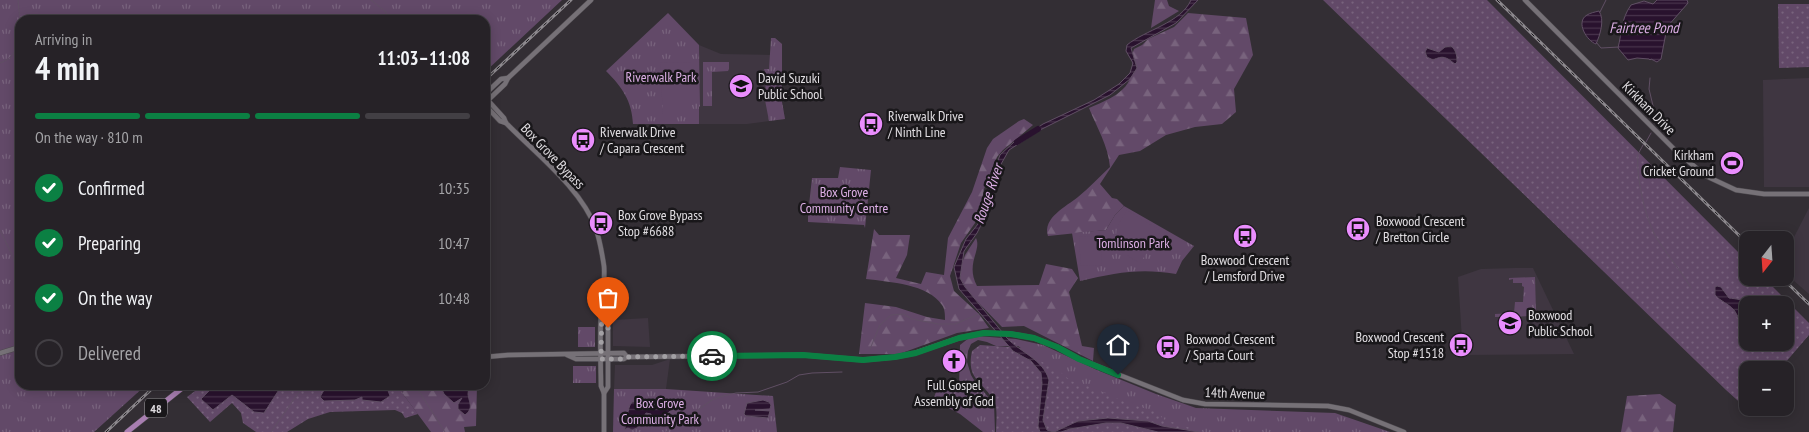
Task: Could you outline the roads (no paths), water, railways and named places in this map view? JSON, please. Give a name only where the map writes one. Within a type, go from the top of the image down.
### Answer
[{"type":"main road","points":[[490,94],[501,79],[508,78],[591,0]]},
{"type":"main road","name":"Kirkham Drive","points":[[1525,0],[1676,151],[1706,176],[1736,190],[1764,194],[1809,194]]},
{"type":"main road","name":"Box Grove Bypass","points":[[490,106],[500,121],[506,123],[574,192],[595,227],[601,245],[605,291],[608,296],[608,387],[604,393]]},
{"type":"main road","name":"Box Grove Bypass","points":[[604,432],[601,353],[602,296],[605,291]]},
{"type":"main road","name":"14th Avenue","points":[[567,355],[576,359],[803,355],[863,360],[916,353],[959,338],[984,333],[1011,334],[1057,347],[1079,359],[1183,400],[1204,404],[1340,407],[1404,432]]},
{"type":"main road","points":[[0,353],[15,348]]},
{"type":"main road","name":"14th Avenue","points":[[490,357],[624,353],[627,357]]},
{"type":"main road","name":"48","points":[[127,432],[180,390]]},
{"type":"water","points":[[1191,0],[1198,0],[1176,23],[1131,48],[1137,68],[1130,79],[1110,95],[1040,130],[1009,150],[1000,166],[994,193],[986,215],[977,233],[964,251],[960,278],[965,287],[1007,338],[1037,361],[1046,373],[1049,380],[1043,420],[1047,430],[1054,432],[1040,432],[1038,426],[1042,383],[1041,373],[1031,361],[1013,351],[959,289],[954,267],[966,239],[978,224],[1000,155],[1014,142],[1043,124],[1094,100],[1119,84],[1130,73],[1133,63],[1126,51],[1127,45],[1179,15]]},
{"type":"water","name":"Fairtree Pond","points":[[1657,0],[1687,0],[1688,3],[1667,27],[1661,59],[1657,62],[1651,59],[1637,58],[1628,60],[1618,48],[1628,10],[1631,5],[1644,1],[1653,4]]},
{"type":"water","points":[[1599,11],[1602,23],[1596,44],[1586,35],[1582,22],[1587,15]]},
{"type":"water","points":[[1451,46],[1456,55],[1457,62],[1455,64],[1444,58],[1433,60],[1427,57],[1425,52],[1427,48],[1439,52],[1445,47]]},
{"type":"water","points":[[1715,287],[1721,287],[1729,298],[1739,299],[1739,322],[1734,310],[1715,295]]},
{"type":"water","points":[[210,390],[279,390],[264,413],[254,412],[232,395],[213,410],[201,399]]},
{"type":"water","points":[[324,390],[388,390],[390,396],[381,402],[362,400],[362,397],[355,400],[324,401],[320,397]]},
{"type":"water","points":[[442,390],[468,390],[470,408],[468,412],[465,415],[458,409],[458,404],[462,398],[454,403]]},
{"type":"water","points":[[664,399],[671,400],[676,406],[656,423],[652,423],[651,414],[646,413],[637,428],[624,430],[632,402],[647,401],[647,409],[651,409]]},
{"type":"water","points":[[763,400],[769,402],[771,405],[770,409],[755,410],[770,411],[768,418],[746,416],[744,414],[747,403]]},
{"type":"water","points":[[1108,418],[1148,421],[1162,426],[1199,432],[1158,432],[1121,423],[1106,423],[1054,432],[1078,421]]},
{"type":"waterway","points":[[18,0],[19,15]]},
{"type":"waterway","points":[[371,0],[386,12],[386,15]]},
{"type":"waterway","points":[[1600,12],[1606,0]]},
{"type":"waterway","points":[[1596,42],[1601,48],[1619,47]]},
{"type":"waterway","points":[[0,63],[8,59],[15,51]]},
{"type":"waterway","points":[[1650,78],[1649,89],[1655,114]]},
{"type":"waterway","name":"Rouge River","points":[[1017,142],[1038,129]]},
{"type":"waterway","points":[[1646,142],[1651,133]]},
{"type":"waterway","points":[[1643,145],[1638,155],[1638,175],[1648,219],[1656,237],[1691,288]]},
{"type":"waterway","points":[[811,200],[814,180]]},
{"type":"waterway","points":[[0,230],[15,265]]},
{"type":"waterway","points":[[870,349],[880,325],[891,315],[903,314],[912,319],[938,324],[955,324],[979,314]]},
{"type":"waterway","points":[[666,432],[712,400],[723,396],[736,393],[758,392],[787,382],[799,375],[842,372]]},
{"type":"waterway","points":[[271,432],[300,390]]},
{"type":"waterway","points":[[418,390],[445,432]]},
{"type":"railway","points":[[490,75],[571,0]]},
{"type":"railway","points":[[1497,0],[1739,235]]},
{"type":"railway","points":[[1790,286],[1809,304]]},
{"type":"railway","points":[[106,432],[151,390]]},
{"type":"place","name":"David Suzuki Public School","points":[[741,86]]},
{"type":"place","name":"Riverwalk Drive / Ninth Line","points":[[871,124]]},
{"type":"place","name":"Riverwalk Drive / Capara Crescent","points":[[583,140]]},
{"type":"place","name":"Kirkham Cricket Ground","points":[[1732,163]]},
{"type":"place","name":"Box Grove Bypass Stop #6688","points":[[601,223]]},
{"type":"place","name":"Boxwood Crescent / Bretton Circle","points":[[1358,229]]},
{"type":"place","name":"Boxwood Crescent / Lemsford Drive","points":[[1245,236]]},
{"type":"place","name":"Boxwood Public School","points":[[1510,323]]},
{"type":"place","name":"Boxwood Crescent Stop #1518","points":[[1461,345]]},
{"type":"place","name":"Boxwood Crescent / Sparta Court","points":[[1168,347]]},
{"type":"place","name":"Full Gospel Assembly of God","points":[[954,361]]},
{"type":"park label","name":"Riverwalk Park","points":[[661,77]]},
{"type":"park label","name":"Box Grove Community Centre","points":[[844,200]]},
{"type":"park label","name":"Tomlinson Park","points":[[1133,243]]},
{"type":"park label","name":"Box Grove Community Park","points":[[660,412]]}]
